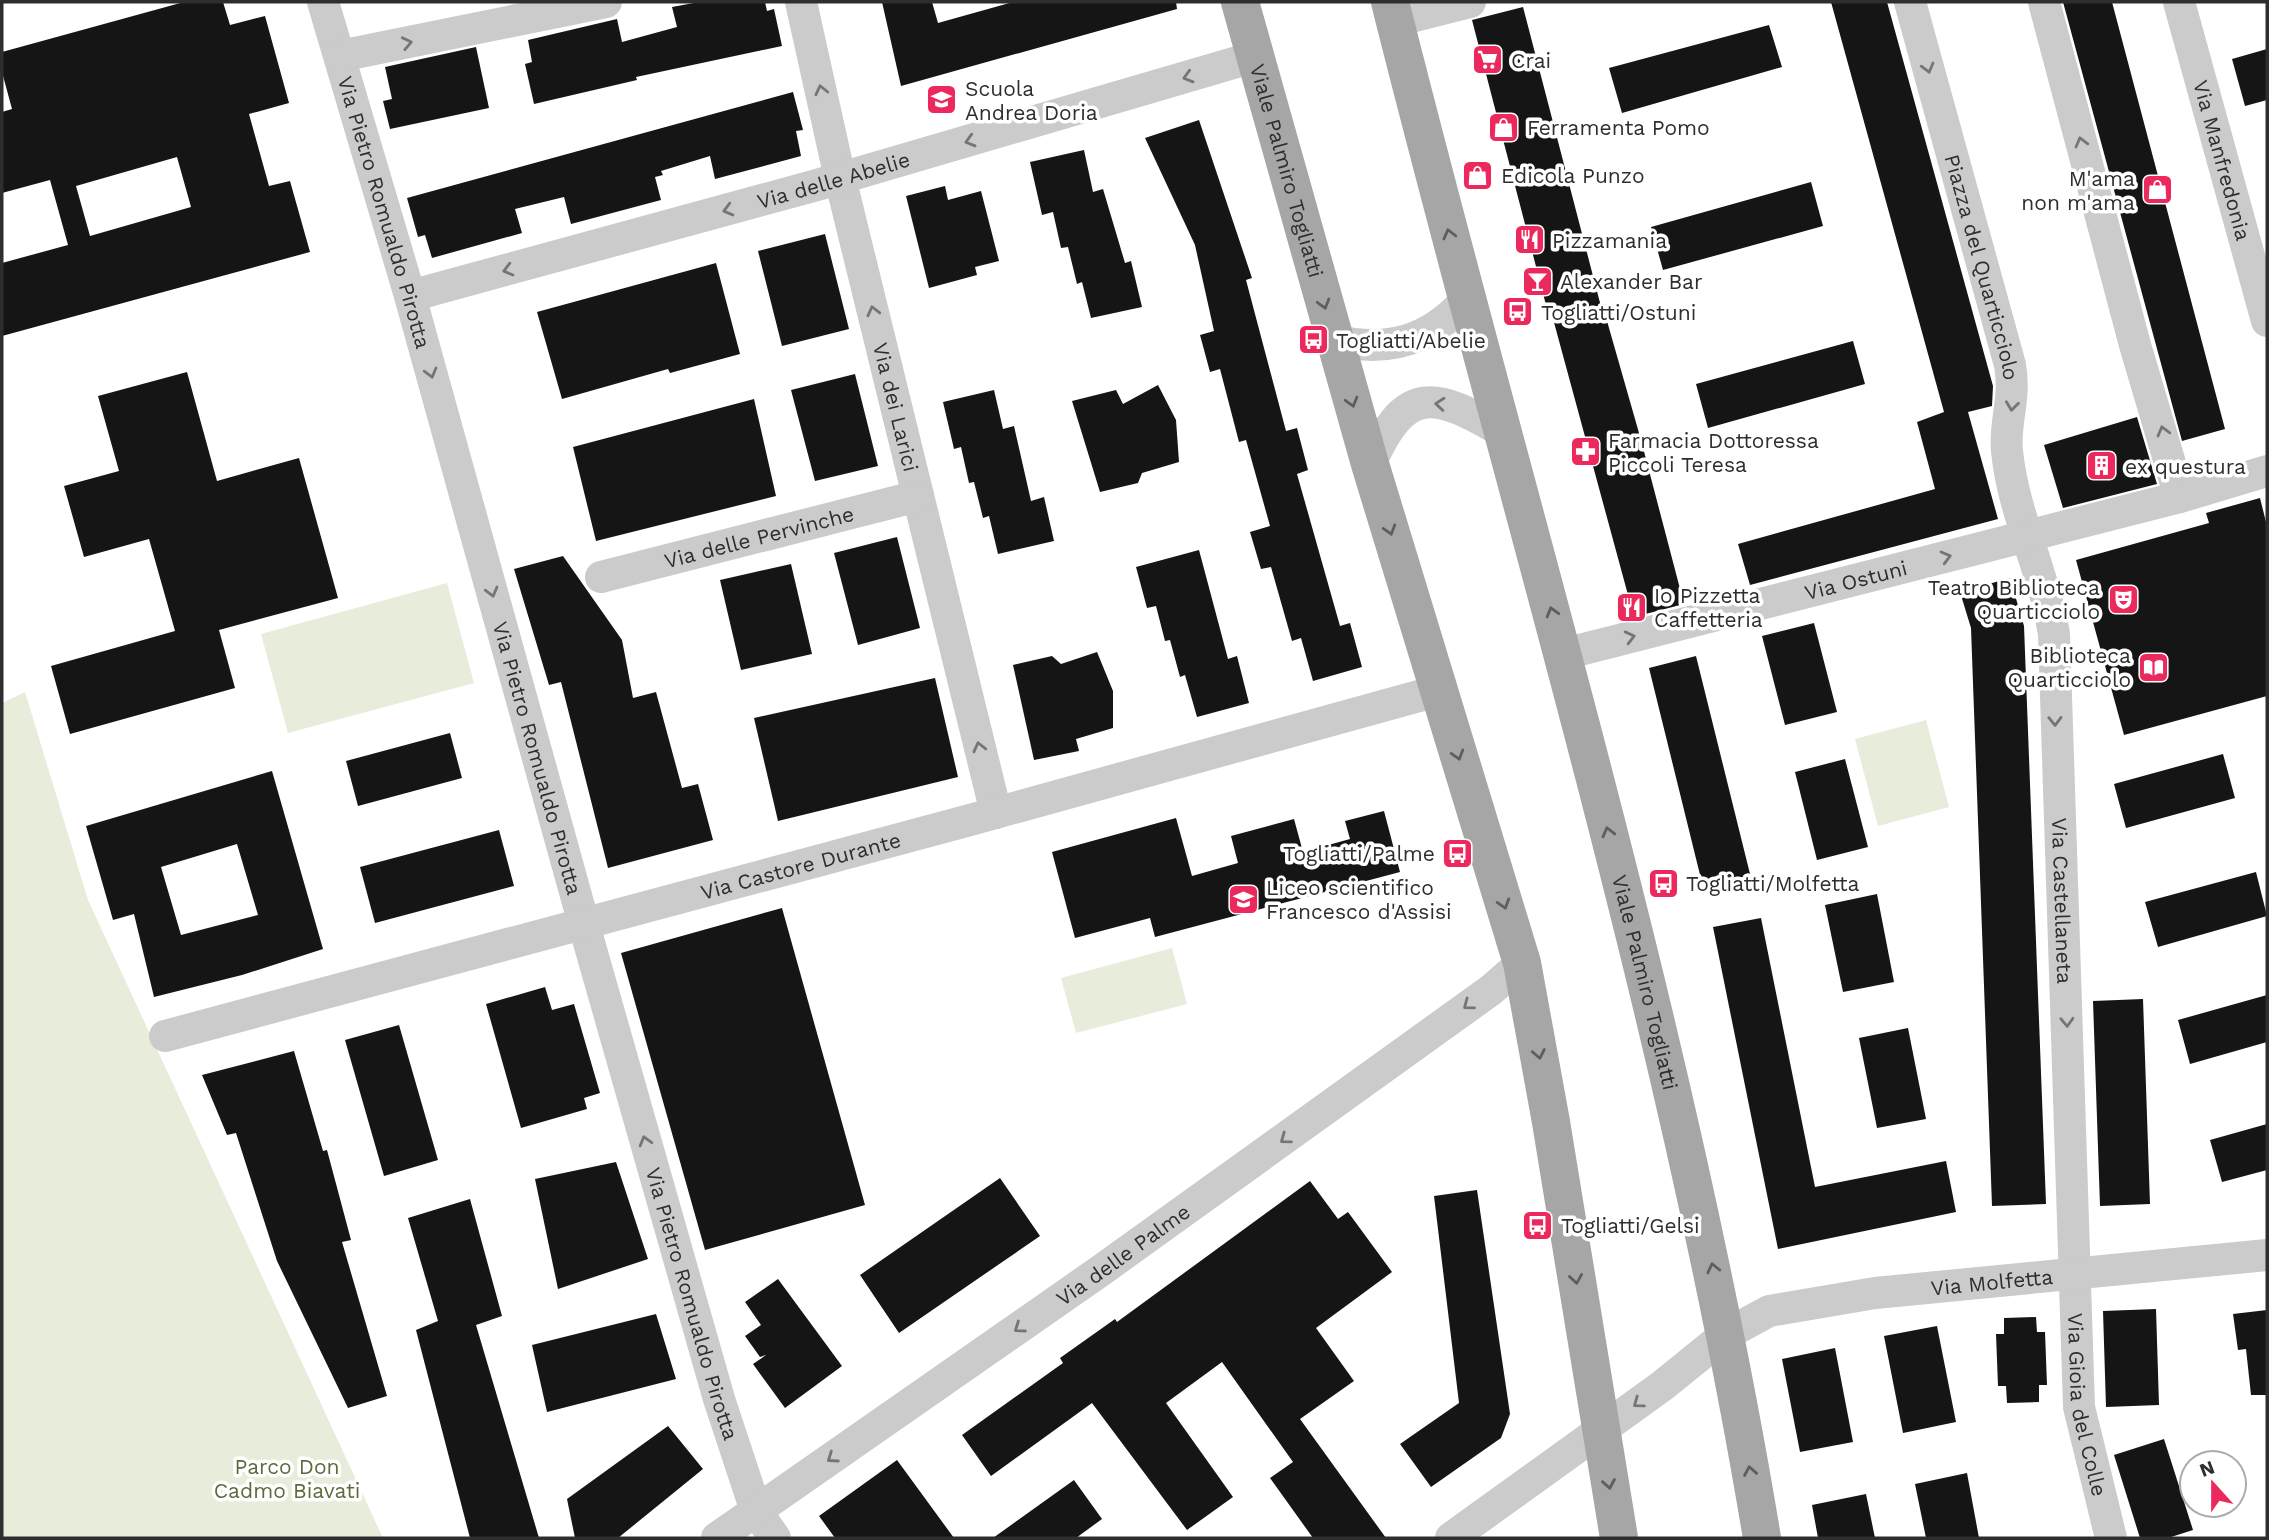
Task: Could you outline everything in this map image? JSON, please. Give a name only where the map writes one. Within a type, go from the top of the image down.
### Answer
[{"type":"main road","name":"Viale Palmiro Togliatti","points":[[1240,2],[1370,464],[1522,963],[1551,1122],[1619,1538]]},
{"type":"main road","name":"Viale Palmiro Togliatti","points":[[1392,11],[1501,432],[1564,654],[1713,1264],[1762,1538]]},
{"type":"street","name":"Via Pietro Romualdo Pirotta","points":[[323,2],[410,296],[719,1399],[755,1511],[775,1538]]},
{"type":"street","points":[[340,56],[606,2]]},
{"type":"street","name":"Via dei Larici","points":[[801,2],[840,178],[996,813]]},
{"type":"street","points":[[1392,11],[1470,2]]},
{"type":"street","name":"Piazza del Quarticciolo","points":[[1910,2],[2010,365],[2013,398],[2007,451],[2028,534]]},
{"type":"street","points":[[2044,2],[2135,345],[2180,497]]},
{"type":"street","name":"Via Manfredonia","points":[[2179,2],[2267,321]]},
{"type":"street","name":"Via delle Abelie","points":[[410,296],[840,178],[1254,57]]},
{"type":"street","points":[[1334,340],[1371,347],[1406,341],[1442,324],[1466,300]]},
{"type":"street","points":[[1370,464],[1384,432],[1395,418],[1420,403],[1454,405],[1501,432]]},
{"type":"street","name":"Via Ostuni","points":[[1564,654],[2180,497],[2267,471]]},
{"type":"street","name":"Via delle Pervinche","points":[[601,578],[918,496]]},
{"type":"street","name":"Via Castellaneta","points":[[2028,534],[2044,586],[2054,634],[2076,1271]]},
{"type":"street","name":"Via Castore Durante","points":[[164,1036],[996,813],[1437,691]]},
{"type":"street","name":"Via delle Palme","points":[[717,1538],[1125,1254],[1491,990],[1522,963]]},
{"type":"street","name":"Via Molfetta","points":[[1600,1431],[1725,1335],[1757,1315],[1796,1305],[2076,1271],[2267,1255]]},
{"type":"street","name":"Via Gioia del Colle","points":[[2076,1271],[2079,1407],[2111,1538]]},
{"type":"street","points":[[1451,1538],[1600,1431]]},
{"type":"green space","points":[[447,583],[474,683],[288,733],[261,634]]},
{"type":"green space","name":"Parco Don Cadmo Biavati","points":[[25,692],[88,900],[383,1538],[2,1538],[2,703]]},
{"type":"green space","points":[[1926,720],[1949,807],[1878,826],[1855,739]]},
{"type":"green space","points":[[1172,948],[1187,1004],[1076,1033],[1061,978]]},
{"type":"building","points":[[184,2],[223,2],[230,25],[265,16],[289,103],[249,114],[269,186],[290,181],[310,252],[2,336],[2,263],[68,245],[50,180],[2,193],[2,112],[12,109],[2,72],[2,52]],"holes":[[[177,157],[191,207],[90,236],[76,186]]]},
{"type":"building","points":[[699,2],[765,2],[767,11],[774,9],[782,46],[636,77],[637,80],[534,104],[525,64],[532,62],[528,40],[617,19],[622,42],[677,27],[672,7]]},
{"type":"building","points":[[882,2],[932,2],[938,23],[1013,2],[1176,2],[1177,9],[901,86]]},
{"type":"building","points":[[1831,2],[1887,2],[1993,386],[1992,406],[1968,412],[1998,519],[1750,585],[1738,544],[1935,489],[1917,422],[1944,412]]},
{"type":"building","points":[[2063,2],[2112,2],[2225,429],[2182,441]]},
{"type":"building","points":[[1523,7],[1605,322],[1607,321],[1641,440],[1684,604],[1634,617],[1549,304],[1546,305],[1472,20]]},
{"type":"building","points":[[1769,25],[1782,67],[1622,113],[1609,68]]},
{"type":"building","points":[[476,47],[489,108],[390,129],[383,101],[392,99],[385,67]]},
{"type":"building","points":[[2267,49],[2267,100],[2245,106],[2232,59]]},
{"type":"building","points":[[793,92],[803,130],[796,131],[801,156],[715,179],[710,156],[661,171],[663,175],[655,177],[661,200],[571,224],[564,197],[515,209],[522,233],[432,258],[425,235],[418,237],[407,198]]},
{"type":"building","points":[[1199,120],[1252,278],[1246,280],[1286,431],[1297,428],[1308,470],[1297,474],[1340,626],[1350,623],[1362,667],[1313,681],[1301,638],[1292,641],[1271,567],[1261,569],[1250,532],[1270,526],[1246,440],[1239,442],[1220,369],[1210,372],[1200,335],[1214,331],[1195,245],[1145,138]]},
{"type":"building","points":[[1084,150],[1093,192],[1103,189],[1125,263],[1131,261],[1142,307],[1091,318],[1082,282],[1077,284],[1068,247],[1061,248],[1053,212],[1042,215],[1030,162]]},
{"type":"building","points":[[1811,182],[1823,226],[1663,270],[1651,227]]},
{"type":"building","points":[[945,186],[948,200],[981,191],[999,261],[975,267],[977,275],[929,288],[906,196]]},
{"type":"building","points":[[825,234],[849,329],[782,346],[758,251]]},
{"type":"building","points":[[716,263],[740,354],[670,373],[668,369],[562,399],[537,312]]},
{"type":"building","points":[[1853,341],[1865,384],[1708,428],[1696,384]]},
{"type":"building","points":[[187,372],[217,481],[299,458],[338,598],[219,630],[235,688],[70,734],[51,666],[175,631],[149,539],[84,557],[64,486],[119,471],[98,396]]},
{"type":"building","points":[[855,374],[878,466],[815,481],[791,390]]},
{"type":"building","points":[[1158,385],[1176,420],[1179,462],[1142,473],[1138,483],[1100,492],[1072,401],[1116,390],[1123,404]]},
{"type":"building","points":[[994,390],[1003,429],[1014,426],[1031,501],[1044,497],[1054,541],[998,554],[989,516],[983,518],[974,482],[969,483],[961,447],[954,449],[943,402]]},
{"type":"building","points":[[754,399],[776,496],[596,541],[573,447]]},
{"type":"building","name":"ex questura","points":[[2137,417],[2157,484],[2063,508],[2044,445]]},
{"type":"building","points":[[2260,498],[2267,526],[2267,696],[2124,735],[2076,560],[2209,523],[2206,513]]},
{"type":"building","points":[[897,537],[920,628],[858,645],[834,553]]},
{"type":"building","points":[[1199,550],[1228,659],[1237,656],[1249,703],[1197,717],[1185,675],[1180,677],[1170,640],[1165,641],[1156,606],[1147,608],[1136,567]]},
{"type":"building","points":[[563,556],[622,640],[633,698],[656,692],[682,788],[698,784],[713,840],[608,868],[561,682],[549,685],[514,569]]},
{"type":"building","points":[[791,564],[812,654],[741,670],[720,580]]},
{"type":"building","points":[[2010,578],[2024,626],[2046,1204],[1992,1206],[1971,628],[1960,592]]},
{"type":"building","points":[[1814,623],[1837,712],[1785,725],[1762,636]]},
{"type":"building","points":[[1097,652],[1113,691],[1113,728],[1076,739],[1079,751],[1034,760],[1013,665],[1052,656],[1061,664]]},
{"type":"building","points":[[1696,656],[1751,878],[1704,891],[1649,668]]},
{"type":"building","points":[[935,678],[958,777],[778,821],[754,718]]},
{"type":"building","points":[[450,733],[462,778],[358,806],[346,761]]},
{"type":"building","points":[[2223,754],[2235,798],[2126,828],[2114,784]]},
{"type":"building","points":[[1845,759],[1868,847],[1817,860],[1795,772]]},
{"type":"building","points":[[272,771],[323,949],[242,975],[154,997],[134,914],[113,920],[86,826]],"holes":[[[237,844],[258,915],[181,935],[161,867]]]},
{"type":"building","points":[[1384,811],[1400,872],[1155,937],[1150,918],[1075,938],[1052,852],[1176,818],[1192,876],[1238,863],[1231,836],[1294,819],[1303,852],[1350,839],[1345,821]]},
{"type":"building","points":[[499,830],[514,886],[375,923],[360,867]]},
{"type":"building","points":[[2256,872],[2267,916],[2158,947],[2145,902]]},
{"type":"building","points":[[1877,894],[1894,982],[1843,992],[1825,905]]},
{"type":"building","points":[[782,908],[865,1205],[705,1250],[621,953]]},
{"type":"building","points":[[1761,918],[1815,1187],[1946,1161],[1956,1212],[1778,1249],[1713,927]]},
{"type":"building","points":[[545,987],[552,1010],[574,1004],[600,1093],[584,1098],[587,1109],[521,1128],[486,1004]]},
{"type":"building","points":[[2267,995],[2267,1042],[2190,1064],[2178,1020]]},
{"type":"building","points":[[2143,999],[2150,1204],[2100,1206],[2093,1001]]},
{"type":"building","points":[[399,1025],[438,1160],[384,1176],[345,1040]]},
{"type":"building","points":[[1908,1028],[1926,1119],[1877,1128],[1859,1038]]},
{"type":"building","points":[[294,1051],[323,1151],[327,1150],[351,1240],[342,1242],[387,1396],[348,1408],[277,1261],[236,1133],[227,1135],[202,1075]]},
{"type":"building","points":[[2267,1124],[2267,1170],[2222,1182],[2210,1140]]},
{"type":"building","points":[[616,1162],[648,1259],[558,1289],[535,1179]]},
{"type":"building","points":[[1000,1178],[1040,1236],[899,1333],[860,1275]]},
{"type":"building","points":[[1310,1181],[1338,1219],[1348,1212],[1392,1272],[1316,1328],[1354,1381],[1300,1419],[1386,1538],[1313,1538],[1270,1478],[1293,1462],[1222,1362],[1166,1403],[1233,1497],[1187,1530],[1092,1403],[991,1476],[962,1435],[1063,1363],[1060,1358],[1115,1319],[1117,1322]]},
{"type":"building","points":[[1477,1190],[1510,1414],[1501,1438],[1431,1487],[1400,1444],[1459,1403],[1434,1196]]},
{"type":"building","points":[[470,1199],[502,1316],[476,1325],[539,1538],[470,1538],[416,1330],[438,1321],[408,1218]]},
{"type":"building","points":[[778,1279],[842,1366],[785,1408],[753,1364],[766,1355],[760,1357],[745,1336],[761,1325],[745,1302]]},
{"type":"building","points":[[2156,1309],[2159,1405],[2106,1407],[2103,1311]]},
{"type":"building","points":[[2267,1310],[2267,1395],[2251,1395],[2246,1349],[2238,1350],[2233,1314]]},
{"type":"building","points":[[656,1314],[676,1379],[547,1412],[532,1345]]},
{"type":"building","points":[[2036,1317],[2037,1332],[2045,1332],[2047,1385],[2039,1385],[2039,1402],[2007,1403],[2006,1386],[1998,1386],[1996,1334],[2004,1334],[2004,1318]]},
{"type":"building","points":[[1937,1326],[1956,1422],[1903,1433],[1884,1336]]},
{"type":"building","points":[[1835,1348],[1853,1442],[1800,1452],[1782,1359]]},
{"type":"building","points":[[668,1426],[703,1469],[618,1538],[575,1538],[567,1499]]},
{"type":"building","points":[[2164,1439],[2178,1483],[2178,1519],[2189,1519],[2193,1530],[2168,1538],[2140,1538],[2114,1455]]},
{"type":"building","points":[[897,1460],[954,1538],[835,1538],[819,1516]]},
{"type":"building","points":[[1967,1473],[1979,1538],[1926,1538],[1915,1484]]},
{"type":"building","points":[[1074,1480],[1102,1519],[1076,1538],[993,1538]]},
{"type":"building","points":[[1866,1494],[1875,1538],[1818,1538],[1812,1505]]},
{"type":"place","name":"Crai","points":[[1488,60]]},
{"type":"place","name":"Scuola Andrea Doria","points":[[942,100]]},
{"type":"place","name":"Ferramenta Pomo","points":[[1504,127]]},
{"type":"place","name":"Edicola Punzo","points":[[1478,175]]},
{"type":"place","name":"M'ama non m'ama","points":[[2158,190]]},
{"type":"place","name":"Pizzamania","points":[[1529,240]]},
{"type":"place","name":"Alexander Bar","points":[[1537,281]]},
{"type":"place","name":"Togliatti/Ostuni","points":[[1518,312]]},
{"type":"place","name":"Togliatti/Abelie","points":[[1313,340]]},
{"type":"place","name":"Farmacia Dottoressa Piccoli Teresa","points":[[1585,452]]},
{"type":"place","name":"ex questura","points":[[2102,466]]},
{"type":"place","name":"Teatro Biblioteca Quarticciolo","points":[[2123,599]]},
{"type":"place","name":"Io Pizzetta Caffetteria","points":[[1631,607]]},
{"type":"place","name":"Biblioteca Quarticciolo","points":[[2154,667]]},
{"type":"place","name":"Togliatti/Palme","points":[[1458,853]]},
{"type":"place","name":"Togliatti/Molfetta","points":[[1663,883]]},
{"type":"place","name":"Liceo scientifico Francesco d'Assisi","points":[[1243,899]]},
{"type":"place","name":"Togliatti/Gelsi","points":[[1538,1225]]}]
